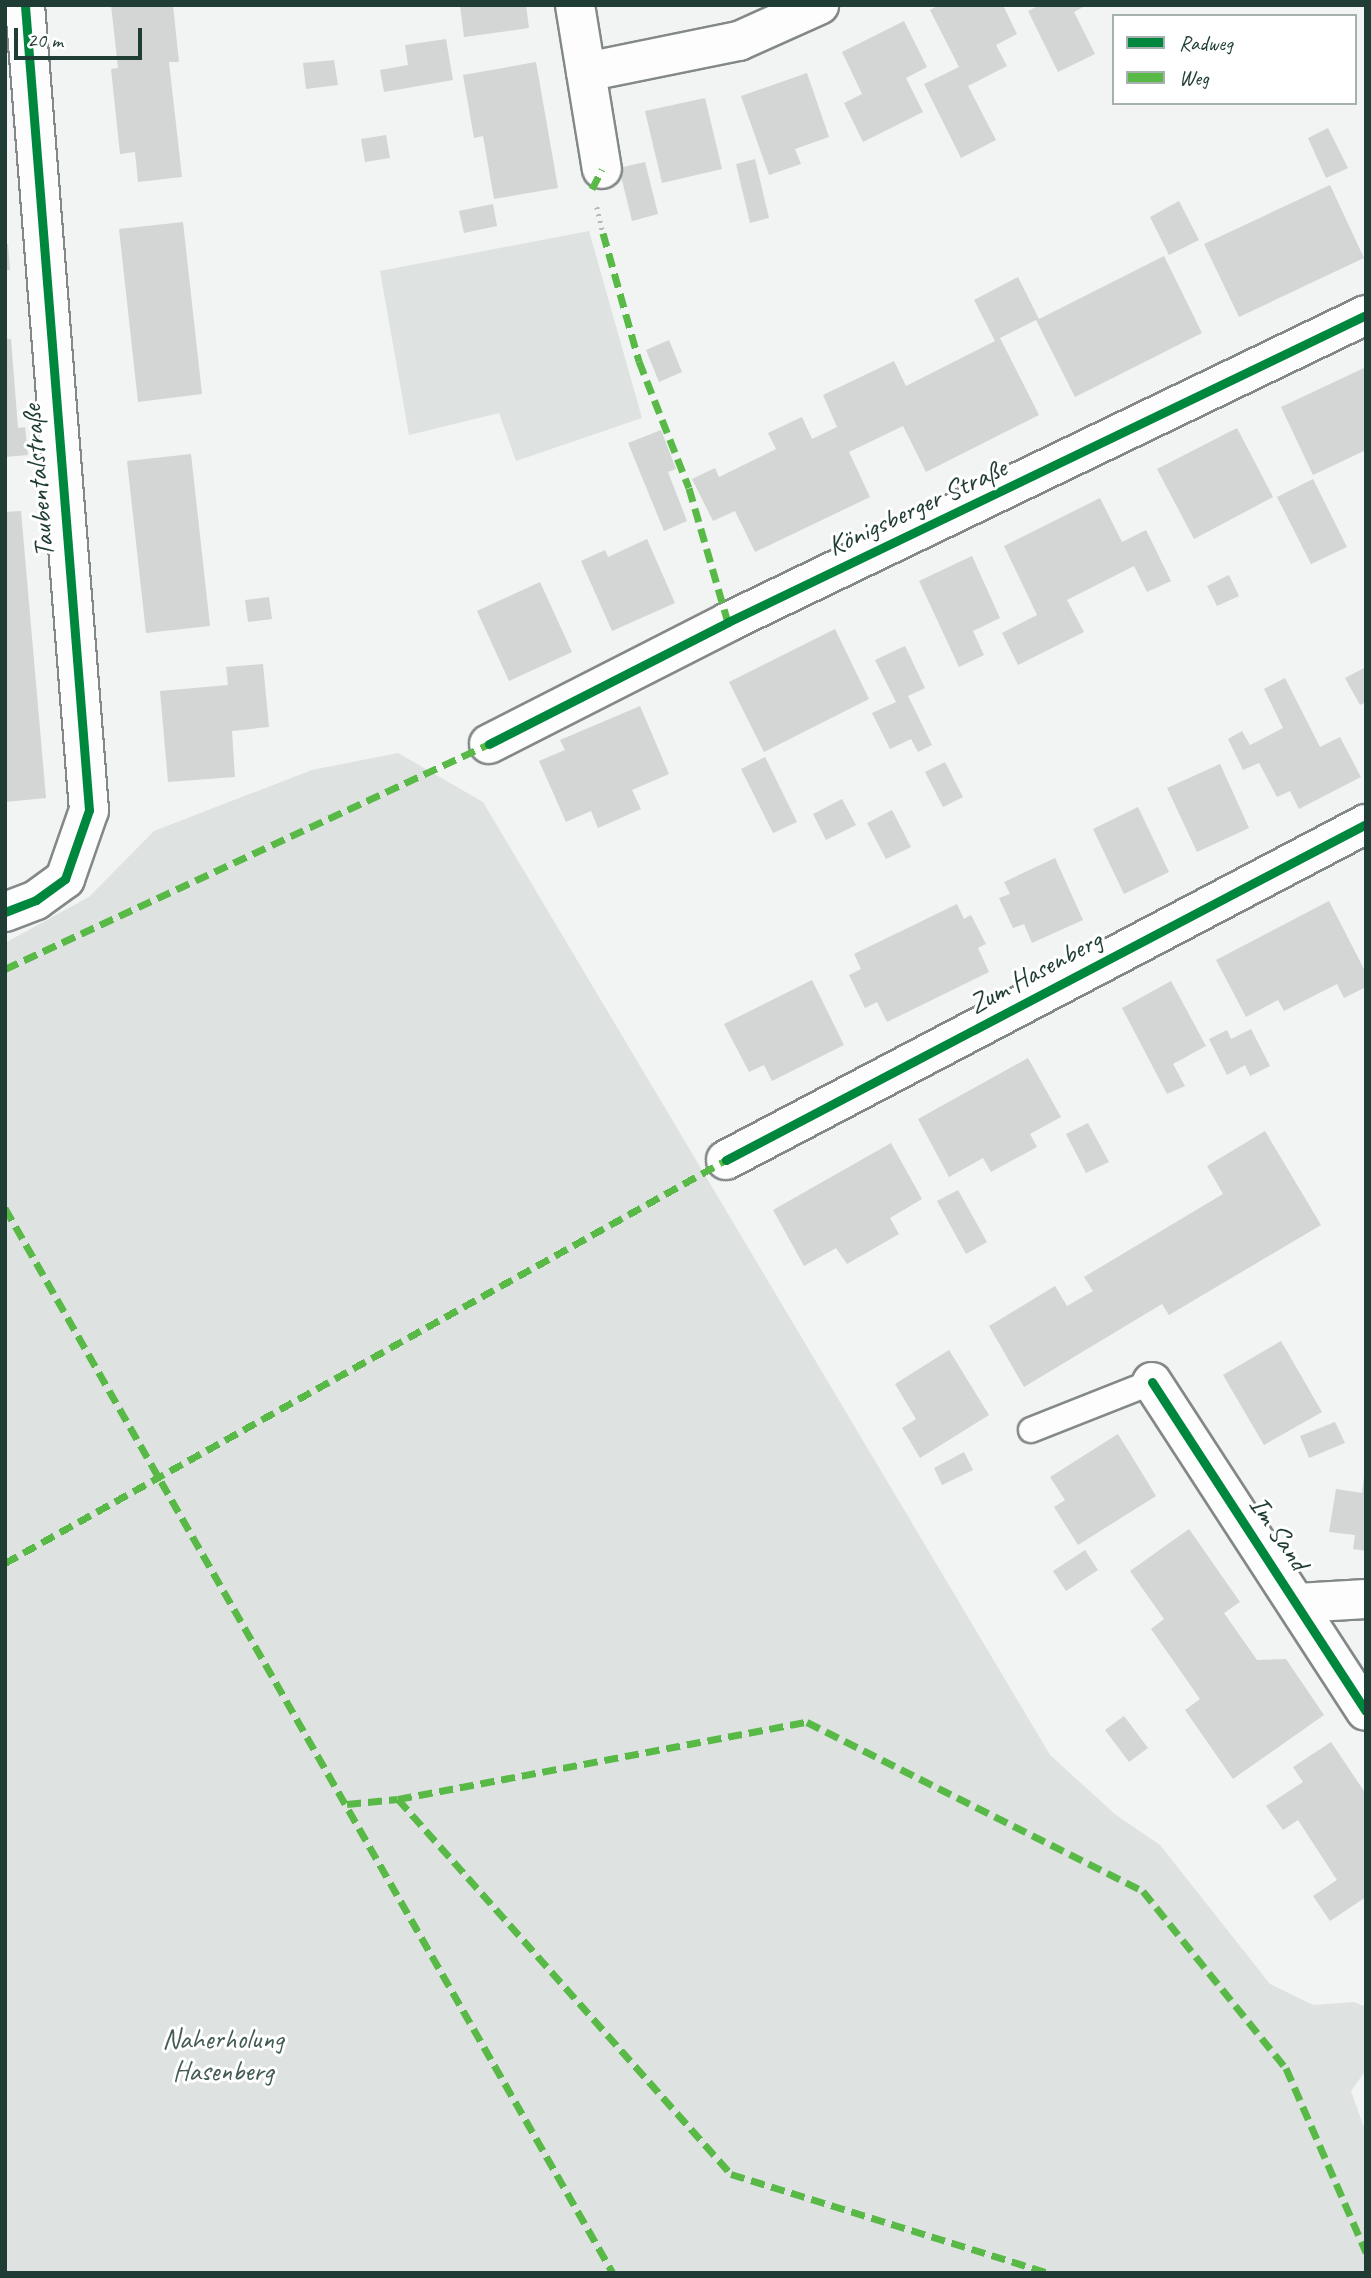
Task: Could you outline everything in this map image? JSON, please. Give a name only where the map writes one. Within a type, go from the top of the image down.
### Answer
[{"type":"street","name":"Taubentalstraße","points":[[5,912],[36,900],[65,879],[89,810],[25,5]]},
{"type":"street","points":[[575,5],[602,169]]},
{"type":"street","points":[[586,72],[739,41],[819,5]]},
{"type":"street","name":"Königsberger Straße","points":[[489,744],[728,622],[1366,314]]},
{"type":"street","name":"Zum Hasenberg","points":[[726,1160],[1366,824]]},
{"type":"street","name":"Im Sand","points":[[1152,1382],[1298,1602],[1366,1711]]},
{"type":"street","name":"Im Sand","points":[[1298,1602],[1366,1599]]},
{"type":"lane","name":"Im Sand","points":[[1031,1430],[1152,1382]]},
{"type":"green space","points":[[589,231],[642,418],[516,461],[499,413],[409,435],[380,271]]},
{"type":"green space","name":"Naherholung Hasenberg","points":[[398,753],[483,802],[1050,1755],[1116,1815],[1160,1845],[1270,1984],[1313,2005],[1354,2002],[1366,2007],[1366,2070],[1351,2091],[1366,2133],[1366,2273],[5,2273],[5,943],[89,897],[154,831],[312,770]]},
{"type":"building","points":[[111,5],[173,5],[179,62],[169,62],[182,177],[138,182],[135,152],[120,154],[111,69],[118,68]]},
{"type":"building","points":[[460,5],[526,5],[529,28],[464,37]]},
{"type":"building","points":[[939,5],[1003,5],[1017,34],[996,45],[1007,66],[968,86],[996,140],[961,158],[924,84],[959,67],[930,10]]},
{"type":"building","points":[[1040,5],[1087,5],[1074,12],[1095,54],[1058,72],[1028,11]]},
{"type":"building","points":[[904,21],[927,67],[906,78],[923,112],[863,142],[844,103],[862,94],[842,52]]},
{"type":"building","points":[[446,39],[453,80],[384,92],[380,70],[408,65],[405,45]]},
{"type":"building","points":[[334,60],[338,85],[306,89],[303,63]]},
{"type":"building","points":[[536,62],[558,188],[494,199],[483,136],[474,138],[463,75]]},
{"type":"building","points":[[807,73],[829,137],[795,149],[801,164],[769,175],[741,96]]},
{"type":"building","points":[[705,98],[722,169],[662,183],[645,111]]},
{"type":"building","points":[[1328,128],[1348,168],[1326,178],[1308,138]]},
{"type":"building","points":[[386,135],[390,158],[365,162],[361,139]]},
{"type":"building","points":[[755,159],[769,218],[750,223],[736,164]]},
{"type":"building","points":[[645,162],[658,214],[632,221],[619,168]]},
{"type":"building","points":[[1330,185],[1364,258],[1239,317],[1204,244]]},
{"type":"building","points":[[1179,201],[1199,240],[1169,255],[1150,217]]},
{"type":"building","points":[[493,204],[497,226],[464,233],[459,211]]},
{"type":"building","points":[[183,222],[202,394],[138,402],[119,229]]},
{"type":"building","points":[[8,244],[10,270],[5,270],[5,245]]},
{"type":"building","points":[[1164,256],[1202,333],[1075,397],[1036,320],[1000,338],[1039,415],[926,472],[903,426],[849,452],[870,497],[755,552],[735,511],[713,521],[692,479],[715,468],[719,477],[776,449],[768,433],[802,417],[812,439],[837,427],[823,395],[894,361],[906,386],[995,341],[974,300],[1018,277],[1039,319]]},
{"type":"building","points":[[5,339],[11,339],[18,428],[25,427],[28,455],[5,457]]},
{"type":"building","points":[[669,340],[682,372],[659,382],[646,350]]},
{"type":"building","points":[[1366,367],[1366,450],[1313,475],[1281,407]]},
{"type":"building","points":[[1237,428],[1273,497],[1194,539],[1157,469]]},
{"type":"building","points":[[661,430],[676,469],[668,472],[687,521],[664,531],[628,443]]},
{"type":"building","points":[[191,454],[210,626],[146,633],[127,461]]},
{"type":"building","points":[[1313,479],[1347,547],[1311,564],[1277,497]]},
{"type":"building","points":[[1100,498],[1122,542],[1146,530],[1171,581],[1147,592],[1134,566],[1067,600],[1084,632],[1018,665],[1002,633],[1037,615],[1004,546]]},
{"type":"building","points":[[21,511],[46,798],[5,802],[5,512]]},
{"type":"building","points":[[647,539],[675,603],[612,631],[581,561],[605,550],[608,557]]},
{"type":"building","points":[[972,556],[1000,618],[973,631],[984,655],[959,667],[919,581]]},
{"type":"building","points":[[1229,575],[1239,596],[1217,606],[1207,586]]},
{"type":"building","points":[[540,582],[572,652],[509,681],[477,611]]},
{"type":"building","points":[[269,597],[272,619],[248,622],[245,600]]},
{"type":"building","points":[[835,629],[869,699],[764,752],[729,682]]},
{"type":"building","points":[[905,646],[925,688],[908,696],[932,745],[918,752],[911,739],[890,749],[872,713],[896,702],[875,660]]},
{"type":"building","points":[[263,664],[269,727],[232,731],[235,777],[168,782],[160,691],[228,685],[226,667]]},
{"type":"building","points":[[1366,667],[1366,702],[1360,705],[1345,678]]},
{"type":"building","points":[[1285,678],[1320,747],[1340,737],[1361,777],[1299,809],[1290,791],[1277,797],[1259,763],[1243,770],[1228,739],[1242,731],[1250,745],[1283,728],[1264,689]]},
{"type":"building","points":[[640,706],[669,774],[632,790],[641,809],[598,828],[591,811],[566,822],[539,761],[565,750],[560,740]]},
{"type":"building","points":[[765,757],[797,822],[773,833],[741,769]]},
{"type":"building","points":[[945,762],[963,797],[943,807],[925,772]]},
{"type":"building","points":[[1220,764],[1249,828],[1197,852],[1167,788]]},
{"type":"building","points":[[842,799],[856,825],[826,840],[813,814]]},
{"type":"building","points":[[1138,807],[1169,872],[1124,894],[1093,829]]},
{"type":"building","points":[[892,810],[911,847],[886,859],[867,823]]},
{"type":"building","points":[[1055,858],[1083,920],[1032,943],[1024,924],[1013,928],[999,898],[1010,894],[1004,882]]},
{"type":"building","points":[[1329,901],[1366,973],[1366,987],[1344,998],[1337,984],[1284,1011],[1278,1000],[1246,1017],[1216,960]]},
{"type":"building","points":[[957,904],[964,919],[971,915],[986,944],[978,948],[989,972],[887,1022],[877,1002],[865,1008],[849,975],[861,969],[854,954]]},
{"type":"building","points":[[812,980],[844,1045],[772,1081],[764,1065],[749,1072],[724,1024]]},
{"type":"building","points":[[1171,981],[1206,1046],[1173,1064],[1185,1086],[1167,1094],[1122,1008]]},
{"type":"building","points":[[1251,1029],[1270,1066],[1250,1076],[1245,1065],[1227,1075],[1209,1039],[1227,1030],[1231,1039]]},
{"type":"building","points":[[1028,1058],[1061,1117],[1030,1134],[1037,1147],[991,1172],[983,1158],[949,1177],[918,1119]]},
{"type":"building","points":[[1088,1123],[1109,1162],[1086,1173],[1066,1134]]},
{"type":"building","points":[[1265,1131],[1321,1225],[1169,1315],[1162,1304],[1024,1387],[989,1326],[1055,1286],[1067,1306],[1093,1291],[1084,1277],[1223,1194],[1207,1166]]},
{"type":"building","points":[[891,1143],[922,1199],[890,1218],[899,1234],[847,1264],[836,1248],[804,1266],[773,1210]]},
{"type":"building","points":[[958,1190],[987,1242],[966,1254],[937,1201]]},
{"type":"building","points":[[1281,1341],[1322,1412],[1264,1445],[1223,1375]]},
{"type":"building","points":[[949,1350],[989,1415],[920,1458],[902,1428],[916,1419],[895,1384]]},
{"type":"building","points":[[1335,1422],[1345,1443],[1309,1458],[1300,1436]]},
{"type":"building","points":[[1118,1434],[1156,1496],[1078,1545],[1054,1507],[1065,1500],[1050,1477]]},
{"type":"building","points":[[964,1452],[973,1470],[942,1485],[934,1468]]},
{"type":"building","points":[[1364,1477],[1366,1551],[1353,1549],[1355,1535],[1329,1532],[1336,1489],[1362,1493]]},
{"type":"building","points":[[1189,1529],[1240,1602],[1224,1613],[1257,1660],[1286,1659],[1324,1715],[1233,1779],[1185,1710],[1200,1699],[1151,1629],[1164,1619],[1130,1571]]},
{"type":"building","points":[[1085,1550],[1098,1570],[1066,1591],[1053,1571]]},
{"type":"building","points":[[1124,1716],[1148,1748],[1129,1762],[1105,1730]]},
{"type":"building","points":[[1331,1742],[1366,1794],[1366,1897],[1330,1921],[1313,1896],[1337,1880],[1298,1820],[1283,1830],[1266,1806],[1303,1782],[1293,1767]]},
{"type":"marked path","points":[[592,189],[602,169]]},
{"type":"marked path","points":[[603,233],[639,361],[689,488],[728,622]]},
{"type":"marked path","points":[[5,969],[489,744]]},
{"type":"marked path","points":[[5,1563],[726,1160]]},
{"type":"marked path","points":[[5,1208],[613,2273]]},
{"type":"marked path","points":[[347,1804],[398,1799],[807,1722],[1143,1891],[1286,2068],[1366,2252]]},
{"type":"marked path","points":[[398,1799],[731,2174],[1048,2273]]},
{"type":"cycle path","points":[[5,912],[36,900],[65,879],[89,810],[25,5]]},
{"type":"cycle path","points":[[489,744],[728,622],[1366,315]]},
{"type":"cycle path","points":[[726,1160],[1366,824]]},
{"type":"cycle path","points":[[1152,1382],[1366,1711]]}]
